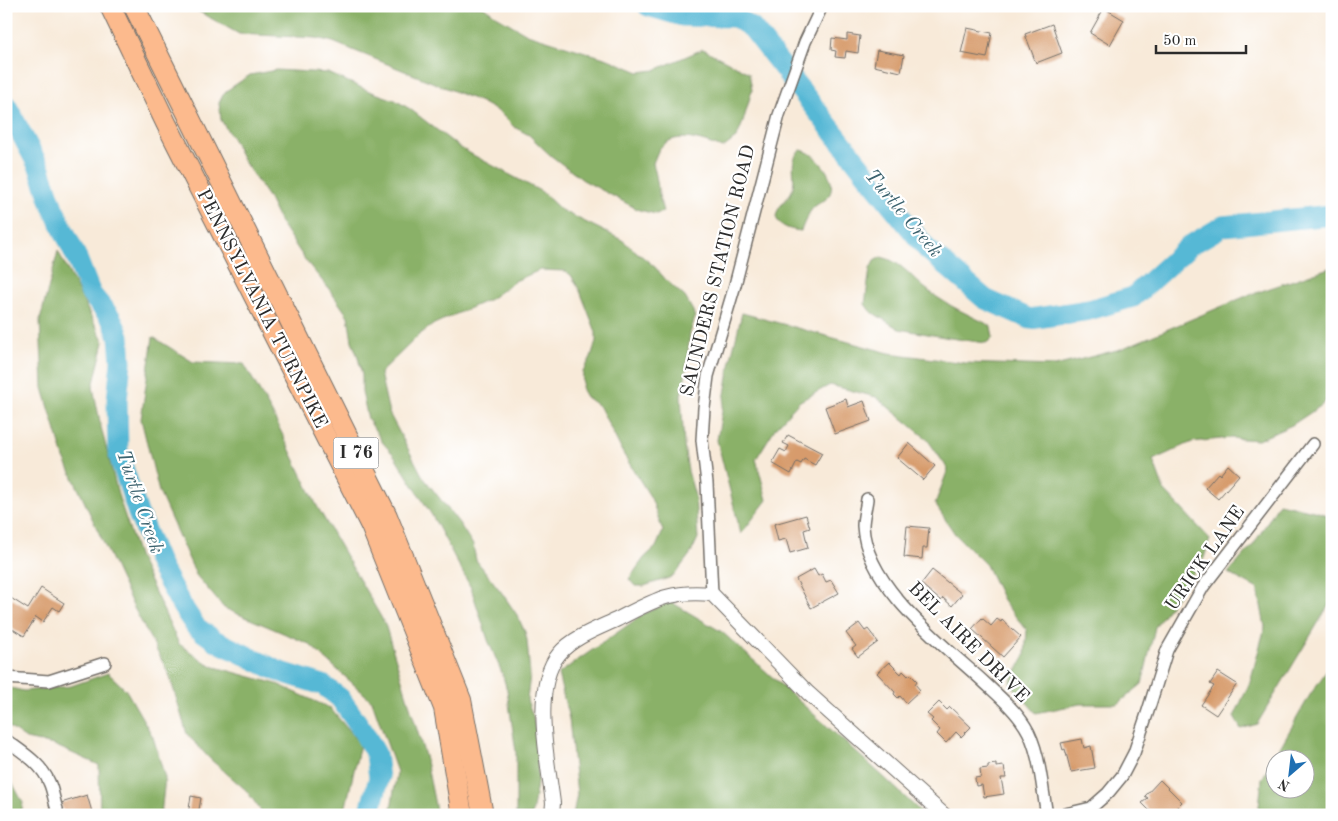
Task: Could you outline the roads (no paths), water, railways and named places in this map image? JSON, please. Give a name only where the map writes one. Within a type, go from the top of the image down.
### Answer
[{"type":"highway","name":"PENNSYLVANIA TURNPIKE","points":[[110,6],[166,123],[371,526],[444,708],[462,815]]},
{"type":"highway","name":"PENNSYLVANIA TURNPIKE","points":[[134,6],[387,516],[461,700],[483,815]]},
{"type":"street","name":"SAUNDERS STATION ROAD","points":[[712,594],[707,483],[702,440],[708,376],[736,285],[779,114],[805,42],[822,6]]},
{"type":"street","name":"URICK LANE","points":[[1061,815],[1091,808],[1108,793],[1122,776],[1134,753],[1166,650],[1203,587],[1313,444]]},
{"type":"street","name":"BEL AIRE DRIVE","points":[[867,499],[863,524],[865,542],[872,563],[892,595],[920,624],[1009,706],[1026,728],[1035,752],[1047,815]]},
{"type":"street","points":[[552,815],[553,803],[542,706],[549,673],[559,654],[579,638],[661,597],[691,592],[712,594],[808,693],[944,815]]},
{"type":"street","points":[[6,678],[49,681],[105,663]]},
{"type":"street","points":[[6,740],[35,762],[45,774],[57,809]]},
{"type":"waterway","name":"Turtle Creek","points":[[648,6],[682,16],[735,17],[752,28],[927,249],[985,299],[1030,319],[1089,310],[1133,297],[1189,246],[1223,226],[1332,215]]},
{"type":"waterway","name":"Turtle Creek","points":[[6,105],[39,167],[53,208],[76,256],[91,294],[111,318],[119,336],[121,362],[117,400],[118,452],[138,513],[161,568],[196,627],[216,641],[278,671],[323,685],[340,698],[363,731],[376,754],[379,778],[369,815]]}]
